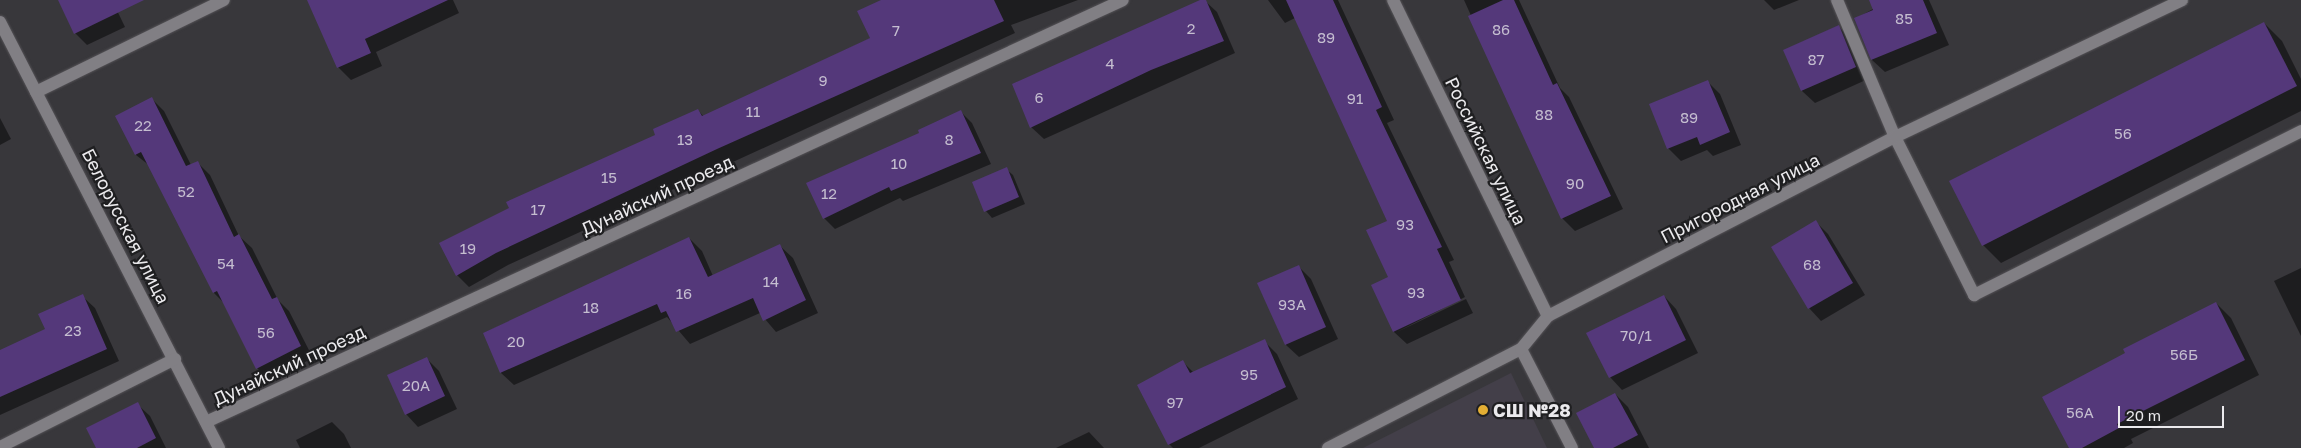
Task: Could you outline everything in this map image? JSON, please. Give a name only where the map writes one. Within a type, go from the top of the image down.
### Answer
[{"type":"street","points":[[36,92],[224,0]]},
{"type":"street","name":"Дунайский проезд","points":[[206,422],[1123,0]]},
{"type":"street","name":"Российская улица","points":[[1393,0],[1548,316]]},
{"type":"street","points":[[1837,0],[1895,137],[1974,295],[2301,131]]},
{"type":"street","name":"Пригородная улица","points":[[1328,448],[1521,349],[1548,316],[1895,137],[2182,0]]},
{"type":"street","name":"Белорусская улица","points":[[0,22],[5,46],[36,92],[175,359],[219,448]]},
{"type":"street","points":[[1521,349],[1572,448]]},
{"type":"street","points":[[0,447],[175,359]]},
{"type":"shaded area","name":"СШ №28","points":[[1511,373],[1547,448],[1363,448]]},
{"type":"building","points":[[58,0],[144,0],[74,34]]},
{"type":"building","points":[[307,0],[448,0],[365,39],[371,53],[337,68]]},
{"type":"building","points":[[881,0],[994,0],[1004,21],[717,149],[496,253],[456,276],[439,243],[509,208],[506,202],[655,135],[653,129],[698,109],[702,116],[870,38],[857,11]]},
{"type":"building","points":[[1200,0],[1206,0],[1224,41],[1151,70],[1030,128],[1012,84]]},
{"type":"building","points":[[1286,0],[1333,0],[1382,107],[1376,110],[1442,247],[1437,249],[1461,300],[1393,332],[1371,285],[1388,277],[1366,230],[1387,221]]},
{"type":"building","points":[[1503,0],[1514,0],[1553,85],[1557,83],[1611,196],[1561,219],[1468,16]]},
{"type":"building","points":[[1869,0],[1923,0],[1937,33],[1871,60],[1854,18],[1873,10]]},
{"type":"building","points":[[2264,22],[2297,86],[1982,246],[1949,181]]},
{"type":"building","points":[[1839,25],[1856,67],[1801,91],[1783,50]]},
{"type":"building","points":[[1708,80],[1730,132],[1700,145],[1697,137],[1667,149],[1649,104]]},
{"type":"building","points":[[152,97],[186,166],[198,161],[234,237],[239,234],[272,299],[277,297],[301,346],[256,369],[217,291],[213,293],[141,152],[135,155],[115,116]]},
{"type":"building","points":[[961,110],[981,153],[891,191],[889,187],[823,219],[806,183],[919,133],[918,130]]},
{"type":"building","points":[[1007,167],[1019,197],[984,212],[972,182]]},
{"type":"building","points":[[1816,220],[1853,283],[1808,309],[1771,247]]},
{"type":"building","points":[[689,237],[708,277],[780,244],[806,300],[763,321],[753,298],[676,332],[666,311],[661,313],[657,304],[500,373],[483,333]]},
{"type":"building","points":[[1299,265],[1326,327],[1285,345],[1257,283]]},
{"type":"building","points":[[83,294],[107,349],[0,397],[0,350],[45,329],[38,314]]},
{"type":"building","points":[[1664,295],[1686,340],[1609,378],[1586,333]]},
{"type":"building","points":[[2216,302],[2245,360],[2117,424],[2119,428],[2082,448],[2069,448],[2042,397],[2125,353],[2123,349]]},
{"type":"building","points":[[1265,339],[1286,387],[1168,445],[1137,385],[1183,360],[1190,373]]},
{"type":"building","points":[[427,357],[445,396],[405,415],[387,375]]},
{"type":"building","points":[[1615,393],[1638,435],[1613,448],[1594,448],[1576,413]]},
{"type":"building","points":[[138,402],[156,438],[137,448],[96,448],[86,428]]},
{"type":"place","name":"СШ №28","points":[[1483,410]]}]
